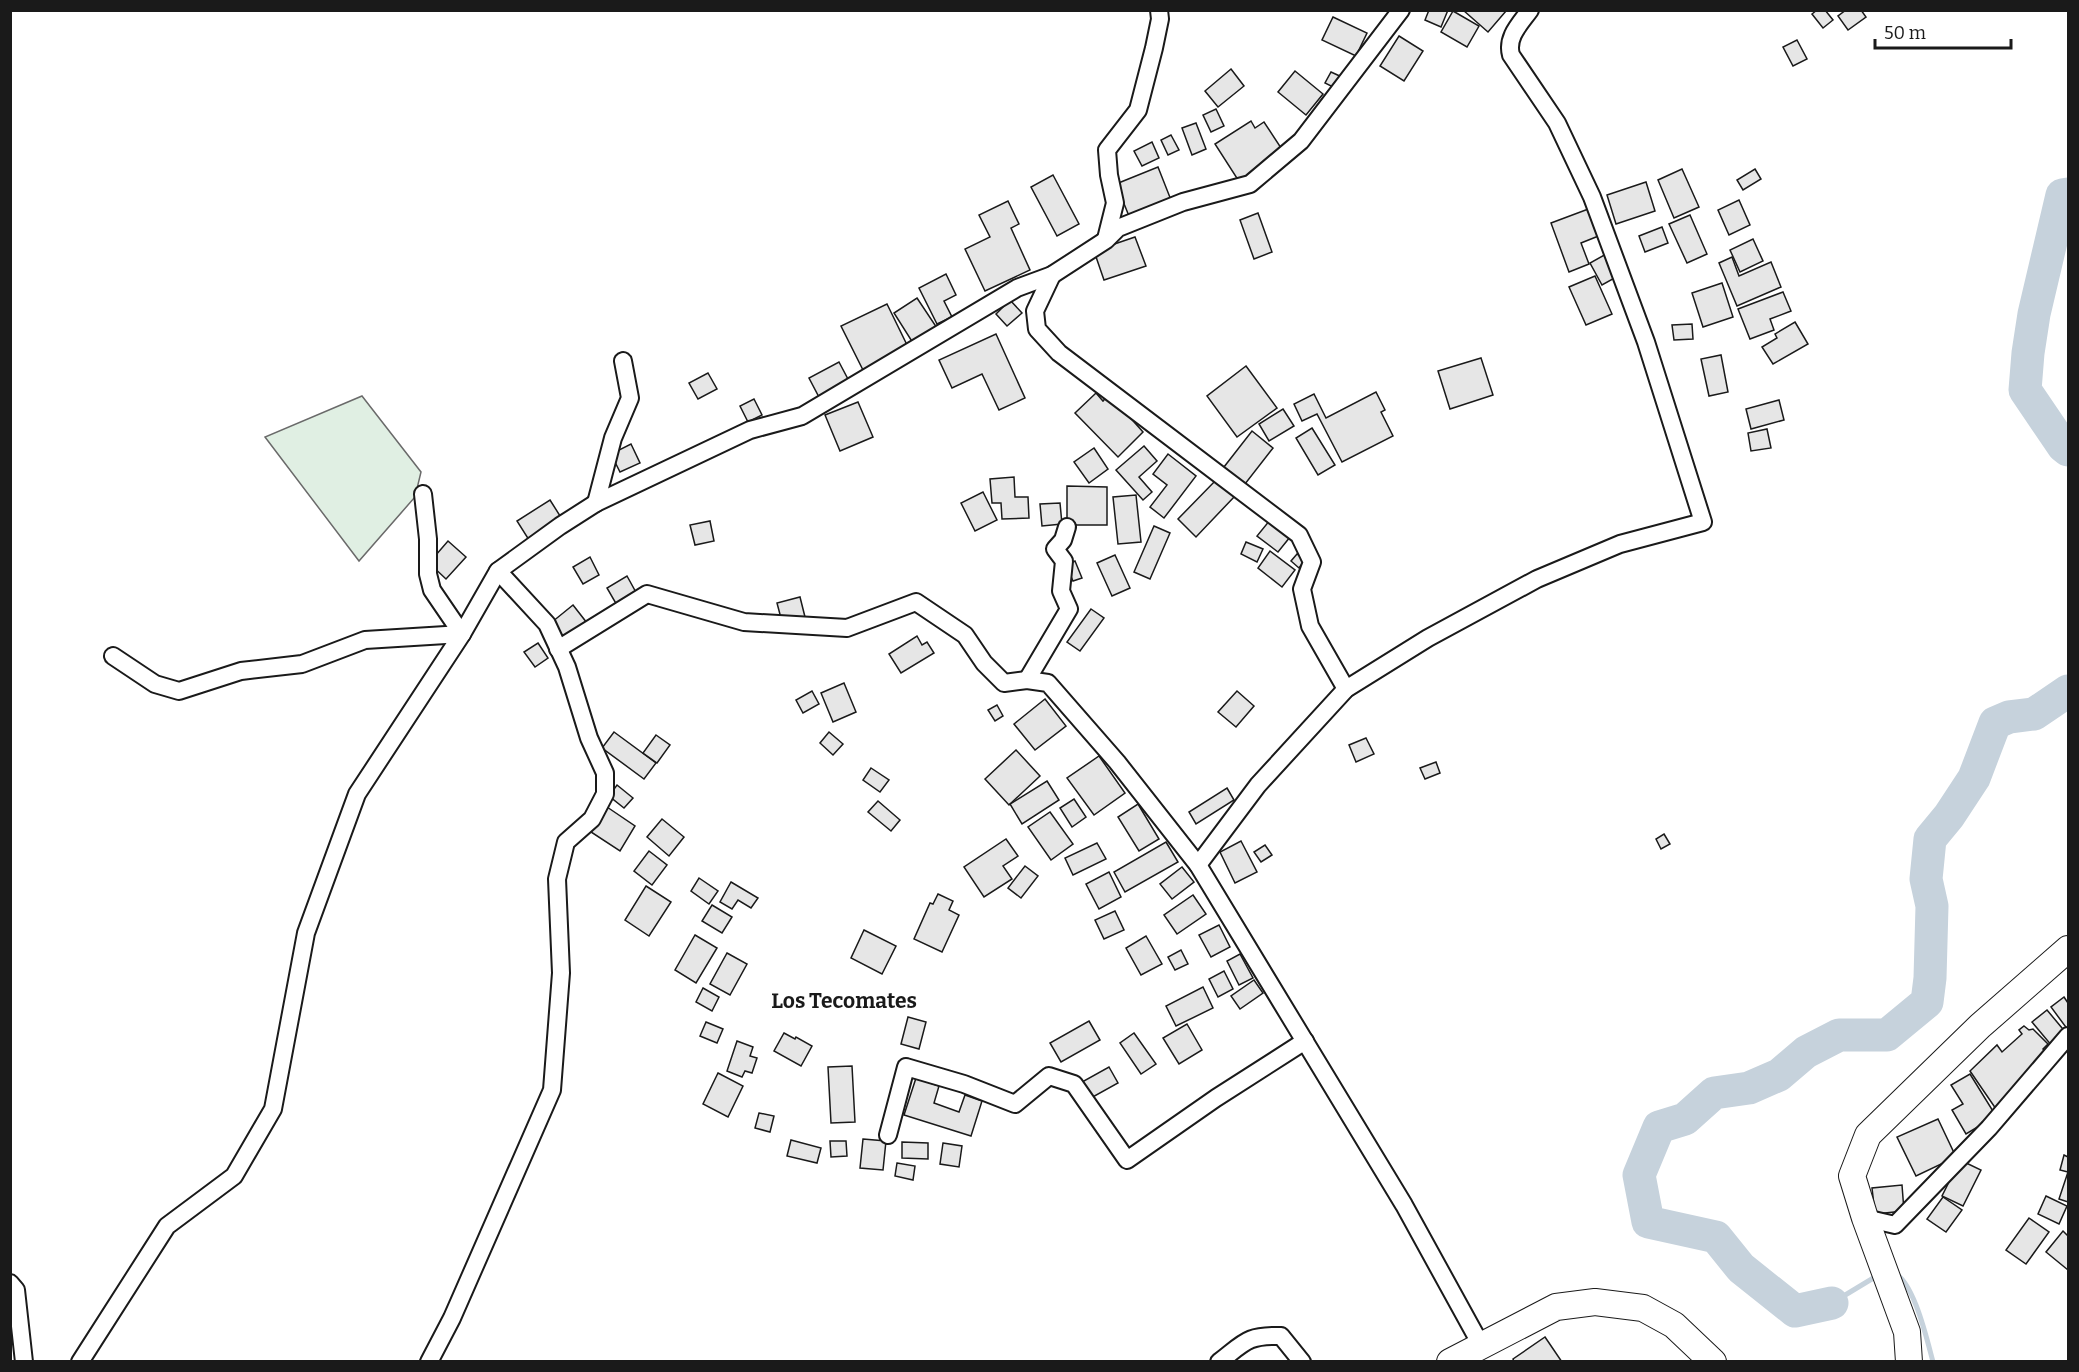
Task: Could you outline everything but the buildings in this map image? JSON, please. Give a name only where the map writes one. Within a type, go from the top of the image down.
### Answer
[{"type":"main road","points":[[1909,1362],[1907,1332],[1852,1176],[1868,1135],[1980,1026],[2068,949]]},
{"type":"main road","points":[[1450,1362],[1556,1307],[1595,1302],[1643,1308],[1674,1325],[1713,1362]]},
{"type":"street","points":[[1106,240],[1115,203],[1107,150],[1138,110],[1154,48],[1160,19],[1159,10]]},
{"type":"street","points":[[80,1362],[166,1226],[234,1176],[273,1109],[306,933],[357,794],[462,634],[498,571],[596,503],[750,430],[802,416],[1017,288],[1052,275],[1106,240],[1118,228],[1184,202],[1250,184],[1301,141],[1401,10]]},
{"type":"street","points":[[1198,865],[1258,785],[1346,689],[1428,638],[1537,579],[1620,544],[1703,522],[1646,342],[1592,197],[1557,123],[1511,55],[1509,46],[1512,36],[1530,10]]},
{"type":"street","points":[[1052,275],[1035,311],[1037,329],[1059,353],[1299,535],[1312,562],[1302,589],[1310,626],[1346,689]]},
{"type":"street","points":[[596,503],[613,438],[630,398],[622,361]]},
{"type":"street","points":[[423,494],[428,538],[428,574],[432,590],[462,634]]},
{"type":"street","points":[[1028,680],[1069,609],[1061,591],[1064,561],[1055,549],[1063,540],[1067,526]]},
{"type":"street","points":[[429,1362],[452,1318],[552,1090],[561,973],[557,879],[566,842],[592,819],[605,794],[605,773],[589,738],[567,667],[547,624],[498,571]]},
{"type":"street","points":[[558,649],[647,594],[744,622],[848,628],[916,602],[965,635],[984,663],[1004,683],[1028,680],[1048,683],[1117,762],[1198,865],[1404,1205],[1481,1345]]},
{"type":"street","points":[[113,656],[155,684],[179,691],[241,671],[302,664],[364,640],[462,634]]},
{"type":"street","points":[[1870,1230],[1895,1225],[1989,1128],[2068,1036]]},
{"type":"street","points":[[888,1135],[906,1067],[964,1084],[1015,1104],[1049,1076],[1074,1084],[1127,1160],[1216,1098],[1305,1041]]},
{"type":"street","points":[[10,1283],[16,1290],[24,1362]]},
{"type":"street","points":[[1219,1362],[1248,1339],[1258,1336],[1281,1336],[1302,1362]]},
{"type":"green space","points":[[362,396],[421,472],[415,497],[359,561],[265,437]]},
{"type":"waterway","points":[[2068,194],[2062,195],[2034,314],[2025,390],[2068,450]]},
{"type":"waterway","points":[[1832,1303],[1795,1311],[1741,1268],[1716,1237],[1648,1222],[1639,1175],[1659,1127],[1685,1119],[1714,1093],[1749,1088],[1779,1075],[1806,1052],[1839,1035],[1887,1035],[1927,1002],[1932,906],[1926,879],[1930,839],[1949,816],[1974,778],[1995,723],[2009,717],[2034,714],[2068,691]]},
{"type":"waterway","points":[[1893,1272],[1901,1278],[1913,1299],[1933,1362]]},
{"type":"waterway","points":[[1832,1303],[1880,1274]]},
{"type":"district","name":"Los Tecomates","points":[[844,1001]]}]
